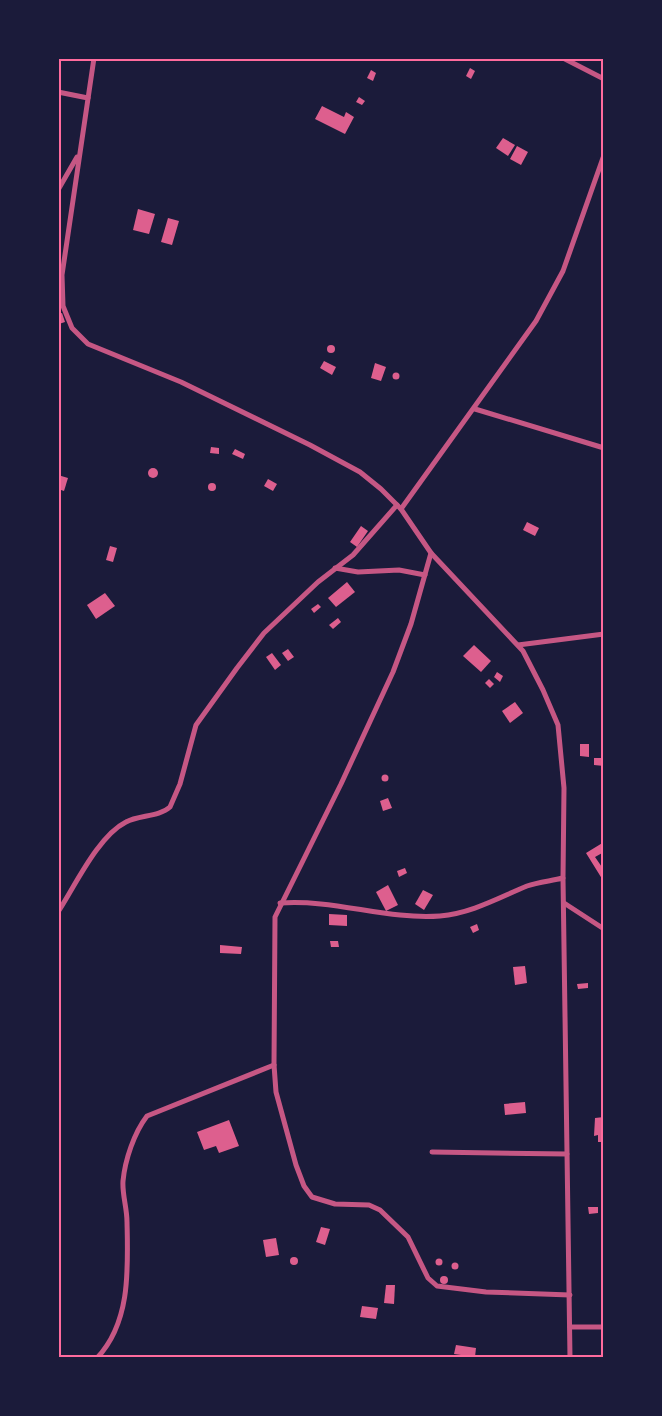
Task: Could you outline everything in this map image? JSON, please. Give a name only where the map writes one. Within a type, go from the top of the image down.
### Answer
[{"type":"street","points":[[94,58],[62,275],[63,306],[72,328],[87,344],[181,382],[360,472],[399,507],[431,553],[518,645],[543,690],[558,725],[564,788],[562,878],[570,1358]]},
{"type":"street","points":[[562,58],[603,79]]},
{"type":"street","points":[[58,92],[88,98]]},
{"type":"street","points":[[58,190],[79,153]]},
{"type":"street","points":[[58,912],[97,851],[113,832],[125,822],[170,807],[180,784],[190,738],[206,710],[264,633],[335,568],[353,555],[399,507],[475,409],[536,321],[563,271],[603,155]]},
{"type":"street","points":[[475,409],[603,448]]},
{"type":"street","points":[[431,553],[411,624],[389,681],[275,916],[274,1065],[276,1092],[296,1165],[304,1186],[312,1197],[335,1204],[369,1205],[380,1210],[408,1237],[428,1278],[437,1286],[486,1292],[570,1295]]},
{"type":"street","points":[[335,568],[358,572],[399,570],[425,575]]},
{"type":"street","points":[[518,645],[603,634]]},
{"type":"street","points":[[280,903],[307,901],[390,916],[441,916],[469,911],[528,886],[562,878]]},
{"type":"street","points":[[564,903],[603,929]]},
{"type":"street","points":[[97,1358],[111,1343],[125,1299],[127,1222],[123,1182],[140,1125],[147,1116],[274,1065]]},
{"type":"street","points":[[432,1152],[567,1154]]},
{"type":"street","points":[[570,1327],[603,1327]]},
{"type":"building","points":[[470,68],[475,71],[471,79],[466,76]]},
{"type":"building","points":[[371,70],[376,73],[373,81],[367,78]]},
{"type":"building","points":[[359,97],[365,101],[362,105],[356,102]]},
{"type":"building","points":[[322,106],[344,117],[346,112],[354,117],[345,134],[315,119]]},
{"type":"building","points":[[503,138],[515,145],[508,156],[496,148]]},
{"type":"building","points":[[517,146],[528,152],[521,165],[510,159]]},
{"type":"building","points":[[138,209],[155,214],[149,234],[133,230]]},
{"type":"building","points":[[168,218],[179,221],[172,245],[161,242]]},
{"type":"building","points":[[62,313],[65,322],[59,324],[58,314]]},
{"type":"building","points":[[331,345],[335,349],[331,353],[327,349]]},
{"type":"building","points":[[324,361],[336,367],[332,375],[320,368]]},
{"type":"building","points":[[375,363],[386,367],[381,381],[371,378]]},
{"type":"building","points":[[396,372],[400,376],[396,380],[392,376]]},
{"type":"building","points":[[211,447],[219,448],[219,454],[210,453]]},
{"type":"building","points":[[235,449],[245,454],[243,459],[232,454]]},
{"type":"building","points":[[153,468],[157,469],[157,477],[153,478],[149,477],[148,473],[149,469]]},
{"type":"building","points":[[58,475],[68,478],[64,491],[58,489]]},
{"type":"building","points":[[268,479],[277,484],[273,491],[264,486]]},
{"type":"building","points":[[212,483],[216,487],[212,491],[208,487]]},
{"type":"building","points":[[527,522],[539,528],[535,536],[523,530]]},
{"type":"building","points":[[361,526],[368,531],[357,547],[350,542]]},
{"type":"building","points":[[110,546],[117,548],[113,562],[106,560]]},
{"type":"building","points":[[347,582],[355,592],[336,607],[328,598]]},
{"type":"building","points":[[105,593],[115,606],[96,619],[87,605]]},
{"type":"building","points":[[318,604],[321,607],[314,613],[311,609]]},
{"type":"building","points":[[338,618],[341,622],[333,629],[329,625]]},
{"type":"building","points":[[474,645],[491,661],[481,672],[463,656]]},
{"type":"building","points":[[288,649],[294,657],[288,661],[282,653]]},
{"type":"building","points":[[272,653],[281,665],[275,670],[266,657]]},
{"type":"building","points":[[497,672],[503,676],[500,682],[494,677]]},
{"type":"building","points":[[489,679],[494,684],[490,688],[485,683]]},
{"type":"building","points":[[515,702],[523,713],[510,723],[502,711]]},
{"type":"building","points":[[580,744],[589,744],[589,757],[580,756]]},
{"type":"building","points":[[594,758],[604,758],[604,766],[594,765]]},
{"type":"building","points":[[385,774],[389,778],[385,782],[381,778]]},
{"type":"building","points":[[388,798],[392,808],[383,811],[380,801]]},
{"type":"building","points":[[604,842],[604,852],[595,857],[604,870],[604,882],[586,853]]},
{"type":"building","points":[[405,868],[407,873],[399,877],[397,871]]},
{"type":"building","points":[[388,885],[398,905],[386,911],[376,892]]},
{"type":"building","points":[[423,890],[433,895],[424,910],[415,904]]},
{"type":"building","points":[[329,914],[347,915],[347,926],[329,925]]},
{"type":"building","points":[[477,924],[479,930],[473,933],[470,927]]},
{"type":"building","points":[[330,941],[338,941],[339,947],[331,947]]},
{"type":"building","points":[[220,945],[242,947],[241,954],[220,953]]},
{"type":"building","points":[[525,966],[527,983],[515,985],[513,967]]},
{"type":"building","points":[[588,983],[588,988],[578,989],[577,984]]},
{"type":"building","points":[[525,1102],[526,1113],[505,1115],[504,1104]]},
{"type":"building","points":[[604,1117],[604,1142],[598,1142],[598,1135],[594,1136],[595,1118]]},
{"type":"building","points":[[229,1120],[239,1146],[219,1153],[216,1146],[204,1150],[197,1132]]},
{"type":"building","points":[[588,1207],[598,1207],[598,1213],[589,1214]]},
{"type":"building","points":[[321,1227],[330,1229],[325,1245],[316,1242]]},
{"type":"building","points":[[276,1238],[279,1255],[266,1257],[263,1240]]},
{"type":"building","points":[[294,1257],[298,1261],[294,1265],[290,1261]]},
{"type":"building","points":[[439,1258],[443,1262],[439,1266],[435,1262]]},
{"type":"building","points":[[455,1262],[459,1266],[455,1270],[451,1266]]},
{"type":"building","points":[[444,1276],[448,1280],[444,1284],[440,1280]]},
{"type":"building","points":[[386,1285],[395,1285],[394,1304],[384,1303]]},
{"type":"building","points":[[362,1306],[378,1308],[376,1319],[360,1317]]},
{"type":"building","points":[[456,1345],[476,1348],[475,1357],[454,1354]]}]
